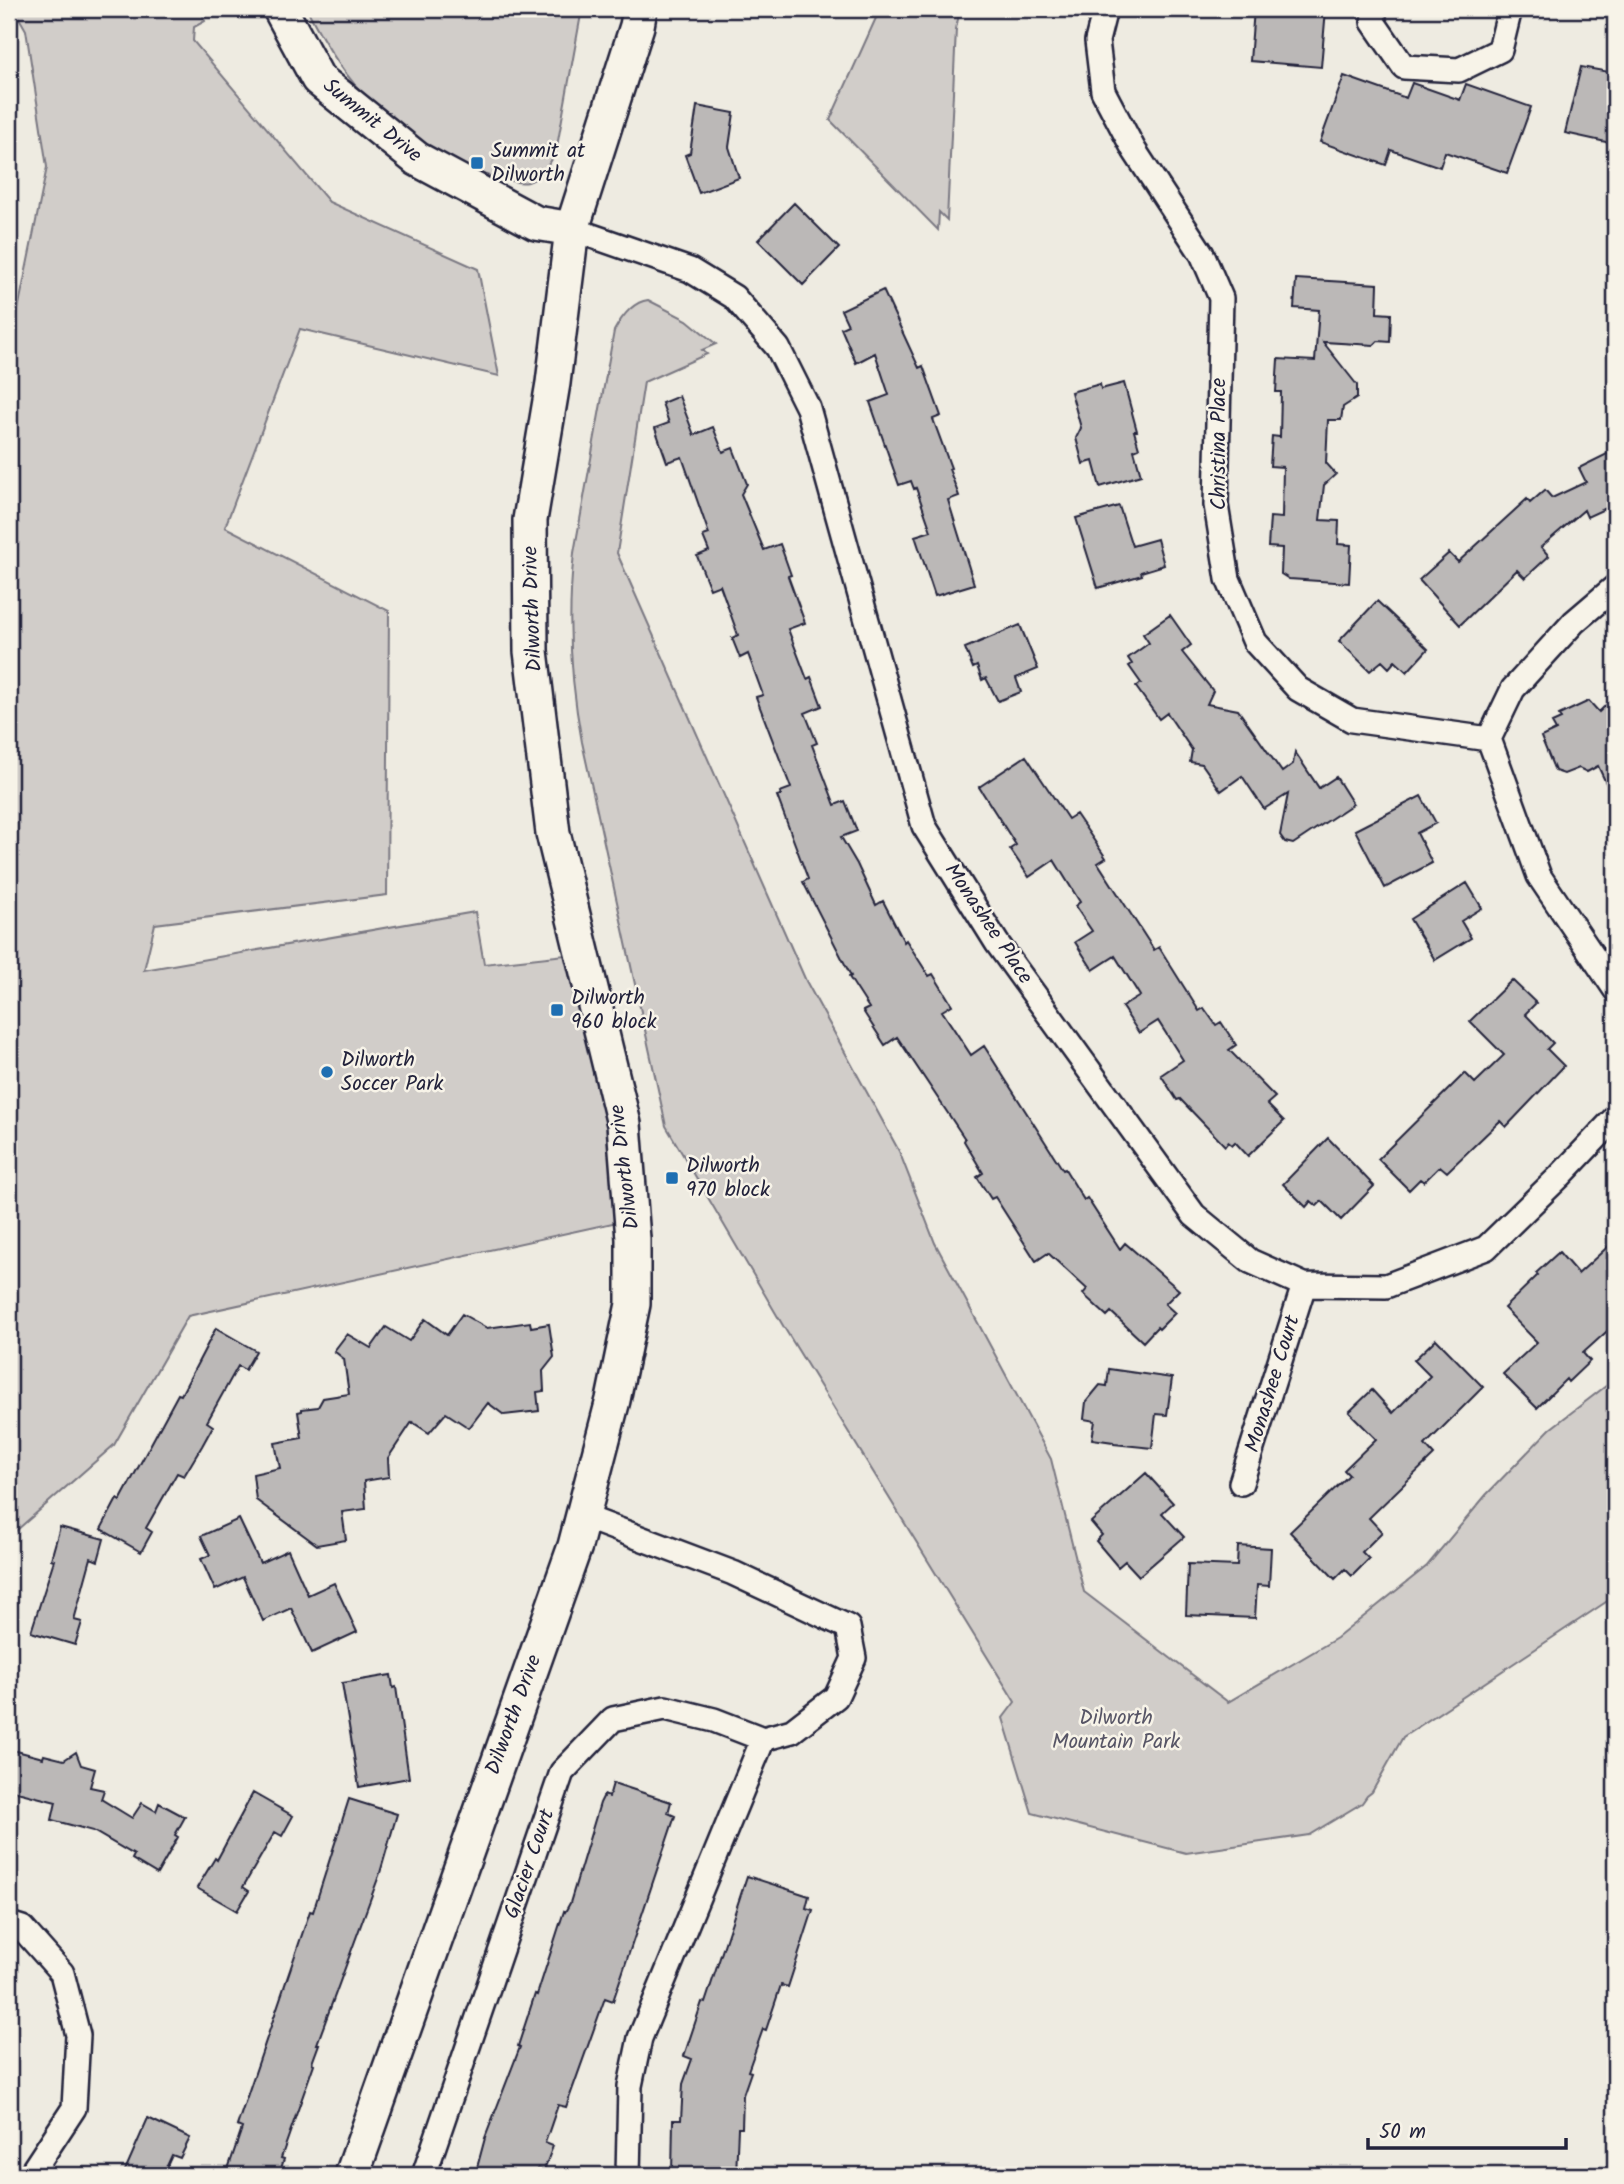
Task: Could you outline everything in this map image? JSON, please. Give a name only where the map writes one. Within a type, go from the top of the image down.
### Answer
[{"type":"street","name":"Summit Drive","points":[[280,9],[318,79],[417,159],[536,223],[572,229]]},
{"type":"street","name":"Dilworth Drive","points":[[352,2175],[575,1546],[633,1304],[634,1239],[624,1124],[553,833],[531,651],[530,520],[553,383],[572,229],[637,26],[640,9]]},
{"type":"street","name":"Christina Place","points":[[1105,9],[1097,41],[1103,91],[1134,150],[1202,254],[1221,298],[1216,505],[1227,579],[1255,642],[1298,690],[1352,720],[1489,739]]},
{"type":"street","points":[[1375,9],[1373,22],[1404,67],[1459,70],[1500,50],[1510,9]]},
{"type":"street","name":"Monashee Place","points":[[572,229],[690,270],[734,297],[778,348],[808,408],[924,826],[998,943],[1194,1215],[1250,1261],[1304,1285],[1386,1286],[1486,1248],[1615,1118]]},
{"type":"street","points":[[1615,587],[1574,622],[1513,689],[1489,739],[1539,876],[1615,989]]},
{"type":"street","name":"Monashee Court","points":[[1241,1483],[1304,1285]]},
{"type":"street","points":[[582,1516],[733,1573],[848,1627],[855,1658],[836,1697],[792,1731],[763,1739],[640,2038],[630,2085],[628,2175]]},
{"type":"street","name":"Glacier Court","points":[[424,2175],[562,1772],[613,1719],[665,1708],[713,1720],[763,1739]]},
{"type":"street","points":[[9,1924],[22,1928],[62,1973],[78,2035],[74,2108],[30,2175]]},
{"type":"green space","points":[[14,9],[213,9],[214,11],[203,16],[205,21],[194,27],[193,41],[329,202],[478,269],[499,376],[300,329],[225,527],[389,611],[387,895],[155,924],[144,970],[475,912],[484,964],[583,953],[631,1219],[188,1316],[114,1445],[9,1537],[9,354],[47,167],[26,30]]},
{"type":"green space","points":[[307,9],[582,9],[556,152],[545,170],[528,182],[520,183],[487,175],[433,150],[400,127],[360,91],[334,57]]},
{"type":"green space","points":[[880,9],[960,9],[956,29],[947,220],[939,212],[938,230],[830,120]]},
{"type":"green space","name":"Dilworth Mountain Park","points":[[648,300],[687,320],[716,344],[702,350],[707,354],[644,382],[617,553],[806,981],[899,1151],[935,1243],[1051,1459],[1084,1592],[1228,1702],[1337,1638],[1427,1566],[1486,1495],[1550,1429],[1615,1379],[1615,1596],[1403,1737],[1372,1792],[1362,1803],[1309,1835],[1186,1853],[1032,1813],[1003,1718],[1015,1702],[785,1329],[666,1126],[582,742],[572,671],[570,624],[574,553],[614,331],[632,307]]},
{"type":"building","points":[[1254,9],[1326,9],[1321,67],[1250,61]]},
{"type":"building","points":[[1581,67],[1615,73],[1615,144],[1565,133]]},
{"type":"building","points":[[1344,76],[1406,98],[1412,83],[1460,100],[1466,84],[1531,107],[1507,173],[1445,152],[1440,167],[1391,150],[1386,165],[1320,142]]},
{"type":"building","points":[[697,106],[734,113],[729,147],[739,178],[699,193],[685,155],[690,153]]},
{"type":"building","points":[[794,203],[839,248],[803,285],[758,240]]},
{"type":"building","points":[[1296,279],[1378,284],[1377,313],[1391,314],[1390,342],[1378,341],[1374,345],[1323,342],[1357,385],[1357,398],[1343,407],[1341,420],[1328,420],[1326,463],[1336,474],[1324,485],[1320,520],[1339,521],[1338,544],[1351,545],[1349,583],[1289,579],[1281,574],[1282,548],[1268,547],[1270,517],[1282,518],[1283,467],[1270,466],[1272,436],[1280,437],[1281,392],[1276,392],[1278,359],[1315,361],[1319,310],[1294,308]]},
{"type":"building","points":[[883,290],[919,368],[923,366],[941,416],[933,419],[959,496],[948,500],[974,584],[935,596],[915,536],[931,531],[916,488],[914,489],[911,481],[899,485],[870,402],[889,395],[875,353],[856,363],[841,328],[848,325],[841,310]]},
{"type":"building","points":[[1124,383],[1137,431],[1134,431],[1139,448],[1134,450],[1141,475],[1100,487],[1093,461],[1083,464],[1076,438],[1081,428],[1071,392],[1100,384],[1101,389]]},
{"type":"building","points":[[679,396],[694,435],[713,427],[723,452],[733,448],[747,484],[741,494],[764,550],[780,544],[805,623],[788,629],[807,679],[811,677],[822,706],[805,713],[817,743],[812,745],[835,805],[845,801],[857,831],[841,837],[876,905],[883,901],[904,942],[906,940],[929,976],[933,974],[952,1005],[942,1011],[971,1055],[984,1046],[1063,1170],[1065,1169],[1084,1200],[1087,1198],[1120,1249],[1125,1243],[1179,1290],[1165,1304],[1175,1313],[1143,1342],[1111,1312],[1107,1316],[1083,1294],[1087,1289],[1048,1253],[1036,1261],[995,1197],[991,1199],[977,1177],[983,1173],[965,1139],[897,1037],[885,1045],[863,1011],[869,1008],[849,977],[851,976],[803,882],[808,879],[777,796],[791,788],[756,697],[763,695],[748,654],[740,658],[732,638],[738,635],[720,585],[710,589],[697,556],[709,551],[703,536],[709,534],[682,457],[667,462],[655,428],[669,423],[662,403]]},
{"type":"building","points":[[1615,450],[1615,504],[1587,517],[1584,510],[1541,547],[1549,556],[1525,578],[1517,570],[1460,625],[1419,580],[1449,553],[1458,562],[1527,499],[1530,503],[1545,490],[1552,498],[1586,482],[1579,468]]},
{"type":"building","points":[[1119,506],[1132,546],[1157,539],[1164,565],[1141,572],[1142,575],[1098,588],[1076,518]]},
{"type":"building","points":[[1377,601],[1428,649],[1407,672],[1395,661],[1389,668],[1382,661],[1370,671],[1339,641]]},
{"type":"building","points":[[1170,615],[1191,645],[1182,652],[1213,691],[1207,704],[1238,710],[1282,772],[1293,764],[1295,752],[1319,788],[1336,777],[1353,804],[1293,844],[1285,842],[1280,835],[1288,794],[1264,809],[1242,776],[1221,791],[1202,764],[1190,762],[1192,750],[1167,713],[1159,719],[1136,687],[1141,683],[1129,666],[1132,664],[1128,658],[1149,643],[1143,634]]},
{"type":"building","points":[[1020,625],[1038,669],[1016,678],[1021,692],[998,701],[986,678],[982,680],[977,666],[973,668],[965,648]]},
{"type":"building","points":[[1615,696],[1615,802],[1598,766],[1587,772],[1579,768],[1564,774],[1555,771],[1541,737],[1556,730],[1552,723],[1561,719],[1559,715],[1589,701],[1599,712]]},
{"type":"building","points":[[1026,756],[1068,819],[1076,814],[1106,858],[1098,863],[1154,950],[1159,947],[1199,1011],[1204,1008],[1216,1025],[1221,1022],[1236,1045],[1229,1050],[1275,1097],[1267,1104],[1284,1121],[1248,1156],[1235,1142],[1232,1145],[1228,1142],[1225,1146],[1180,1099],[1177,1100],[1161,1075],[1183,1060],[1158,1021],[1139,1033],[1122,1007],[1140,996],[1115,956],[1093,970],[1075,942],[1092,931],[1075,906],[1080,902],[1054,860],[1029,877],[1010,849],[1016,845],[979,787]]},
{"type":"building","points":[[1421,796],[1436,823],[1417,833],[1432,863],[1385,888],[1355,830]]},
{"type":"building","points":[[1467,883],[1482,908],[1461,921],[1471,938],[1435,960],[1410,919]]},
{"type":"building","points":[[1512,980],[1536,1003],[1525,1014],[1553,1043],[1547,1049],[1564,1066],[1506,1127],[1500,1121],[1447,1172],[1440,1166],[1424,1182],[1420,1179],[1409,1190],[1378,1159],[1465,1073],[1475,1083],[1504,1055],[1470,1021]]},
{"type":"building","points":[[1328,1138],[1374,1186],[1341,1220],[1322,1201],[1317,1206],[1311,1201],[1306,1207],[1283,1184]]},
{"type":"building","points":[[1615,1240],[1615,1324],[1583,1353],[1590,1361],[1568,1382],[1566,1379],[1537,1408],[1503,1374],[1537,1342],[1504,1308],[1559,1252],[1578,1274]]},
{"type":"building","points":[[462,1314],[487,1328],[530,1322],[531,1327],[549,1324],[554,1357],[543,1371],[544,1391],[537,1392],[539,1411],[504,1415],[488,1403],[469,1428],[446,1413],[429,1433],[412,1422],[388,1458],[389,1477],[364,1481],[366,1509],[342,1512],[346,1540],[317,1545],[256,1500],[253,1474],[280,1468],[275,1443],[302,1438],[298,1412],[318,1407],[323,1398],[349,1394],[344,1359],[334,1351],[347,1334],[371,1348],[386,1327],[409,1341],[425,1319],[447,1335]]},
{"type":"building","points":[[216,1328],[256,1351],[245,1370],[238,1366],[207,1422],[213,1426],[202,1446],[184,1476],[177,1473],[146,1528],[152,1532],[141,1552],[101,1529],[117,1499],[120,1501],[178,1394],[181,1395]]},
{"type":"building","points":[[1436,1339],[1483,1387],[1425,1445],[1434,1455],[1369,1518],[1382,1532],[1362,1552],[1369,1559],[1352,1576],[1345,1569],[1335,1579],[1290,1532],[1349,1475],[1344,1470],[1376,1439],[1349,1412],[1372,1390],[1393,1413],[1430,1376],[1414,1360]]},
{"type":"building","points":[[1109,1369],[1172,1378],[1167,1415],[1156,1414],[1152,1448],[1092,1439],[1095,1421],[1084,1419],[1086,1402],[1100,1385],[1107,1386]]},
{"type":"building","points":[[1146,1473],[1173,1503],[1162,1513],[1184,1537],[1139,1576],[1125,1561],[1118,1567],[1096,1541],[1102,1535],[1091,1522]]},
{"type":"building","points":[[239,1519],[260,1563],[288,1550],[308,1595],[334,1583],[357,1632],[312,1653],[291,1608],[263,1621],[243,1577],[215,1590],[201,1559],[210,1555],[201,1536]]},
{"type":"building","points":[[60,1527],[104,1539],[98,1561],[91,1558],[74,1620],[82,1622],[75,1645],[31,1632],[54,1560],[51,1559]]},
{"type":"building","points":[[1238,1546],[1271,1548],[1269,1586],[1257,1585],[1255,1618],[1186,1615],[1188,1564],[1237,1566]]},
{"type":"building","points":[[391,1675],[393,1688],[396,1687],[409,1778],[359,1787],[342,1683]]},
{"type":"building","points":[[9,1749],[43,1758],[44,1755],[64,1760],[76,1752],[81,1765],[95,1769],[90,1787],[104,1790],[101,1799],[132,1818],[142,1803],[156,1811],[159,1803],[185,1817],[175,1835],[178,1837],[157,1874],[132,1859],[134,1855],[93,1831],[52,1820],[56,1802],[9,1790]]},
{"type":"building","points":[[613,1783],[671,1802],[668,1813],[675,1816],[613,2001],[605,1998],[566,2107],[558,2105],[545,2143],[553,2146],[544,2170],[538,2168],[535,2175],[475,2175],[485,2138],[520,2047],[518,2046],[535,1994],[537,1995],[564,1911],[570,1903],[600,1803],[604,1795],[609,1797]]},
{"type":"building","points":[[253,1793],[293,1816],[282,1836],[275,1832],[243,1887],[249,1891],[237,1911],[197,1888],[215,1858],[217,1860]]},
{"type":"building","points":[[349,1799],[397,1814],[380,1873],[317,2044],[312,2063],[314,2064],[281,2158],[284,2159],[279,2175],[226,2175],[242,2128],[237,2126],[310,1911],[313,1912]]},
{"type":"building","points":[[747,1876],[809,1896],[806,1908],[813,1910],[788,1987],[781,1985],[766,2030],[763,2029],[748,2071],[751,2072],[743,2095],[742,2128],[738,2128],[736,2175],[672,2175],[673,2120],[681,2120],[683,2084],[692,2059],[684,2056],[702,2002],[705,2003]]},
{"type":"building","points":[[148,2118],[190,2138],[180,2158],[172,2155],[163,2175],[123,2175]]},
{"type":"place","name":"Summit at Dilworth","points":[[477,163]]},
{"type":"place","name":"Dilworth 960 block","points":[[557,1010]]},
{"type":"place","name":"Dilworth Soccer Park","points":[[327,1072]]},
{"type":"place","name":"Dilworth 970 block","points":[[672,1178]]}]
